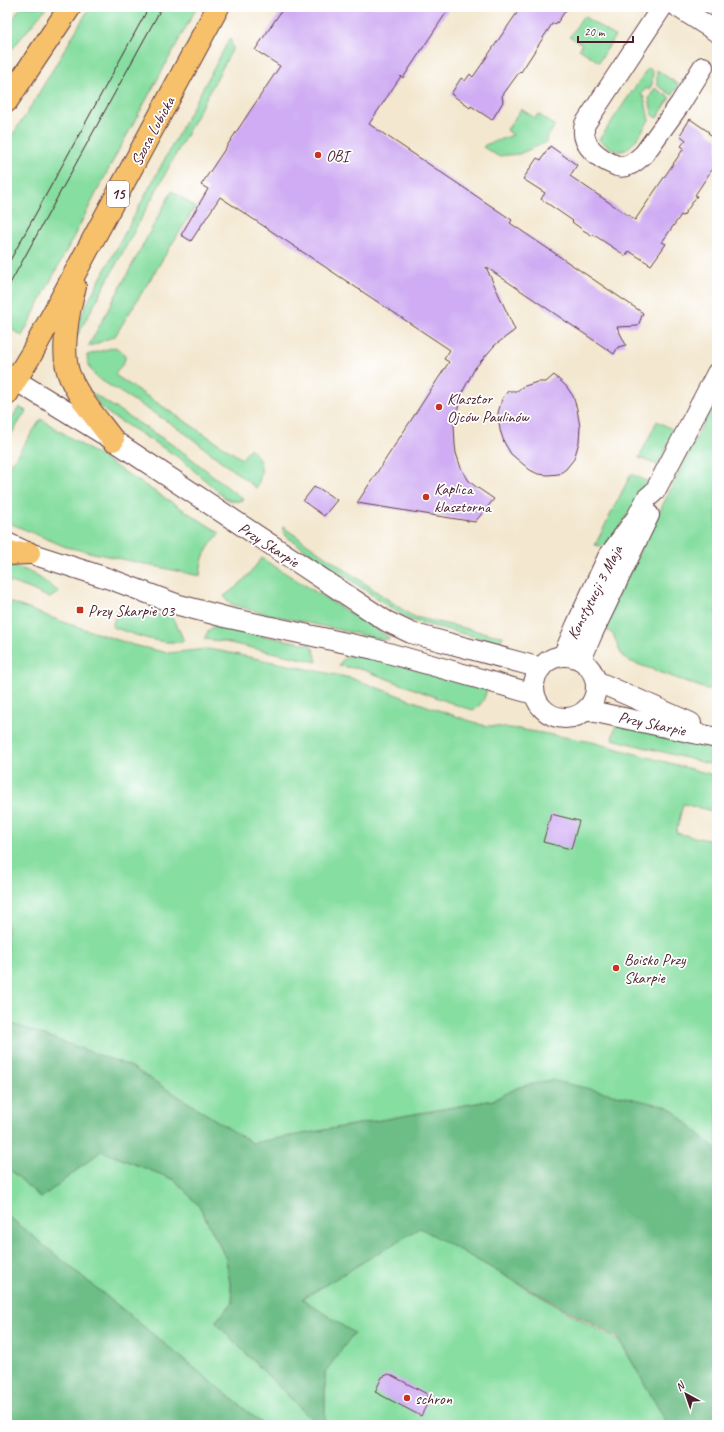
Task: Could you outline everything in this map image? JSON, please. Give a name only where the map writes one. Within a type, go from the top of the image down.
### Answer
[{"type":"main road","points":[[7,101],[70,7]]},
{"type":"main road","name":"Szosa Lubicka","points":[[10,383],[84,257],[218,7]]},
{"type":"main road","points":[[84,257],[73,294],[65,340],[66,367],[75,389],[113,440]]},
{"type":"main road","points":[[7,554],[29,553]]},
{"type":"street","points":[[662,7],[585,124],[583,131],[586,144],[591,150],[614,165],[621,167],[630,165],[644,154],[680,104],[703,67]]},
{"type":"street","points":[[678,7],[717,32]]},
{"type":"street","name":"Konstytucji 3 Maja","points":[[572,658],[572,634],[608,556],[637,516],[647,498],[655,491],[717,373]]},
{"type":"street","name":"Przy Skarpie","points":[[10,383],[113,440],[386,622],[412,633],[541,668]]},
{"type":"street","name":"Konstytucji 3 Maja","points":[[572,658],[595,627],[656,501],[655,491]]},
{"type":"street","points":[[7,543],[29,553],[110,579],[179,605],[229,618],[374,649],[534,694]]},
{"type":"street","points":[[521,662],[559,645],[572,634]]},
{"type":"street","points":[[572,658],[590,669],[596,681],[595,697],[586,710],[580,715],[572,718],[556,717],[548,714],[542,709],[534,694],[536,676],[541,668],[551,659],[572,658]]},
{"type":"street","name":"Przy Skarpie","points":[[596,681],[717,734]]},
{"type":"street","name":"Przy Skarpie","points":[[586,710],[717,738]]},
{"type":"green space","points":[[21,7],[47,7],[7,55],[7,27]]},
{"type":"green space","points":[[90,7],[197,7],[116,155],[22,336],[7,326],[7,143],[27,113]]},
{"type":"green space","points":[[583,16],[615,36],[599,62],[579,49],[582,44],[570,37]]},
{"type":"green space","points":[[230,38],[233,48],[75,340],[78,324],[85,307]]},
{"type":"green space","points":[[648,68],[653,71],[652,84],[649,90],[646,88],[641,95],[644,97],[649,120],[632,144],[623,151],[618,151],[599,140]]},
{"type":"green space","points":[[657,70],[679,85],[672,95],[657,85]]},
{"type":"green space","points":[[655,88],[670,98],[657,118],[652,114],[649,98]]},
{"type":"green space","points":[[521,109],[535,118],[538,114],[555,126],[546,139],[547,142],[519,154],[498,156],[483,147],[513,135],[507,130]]},
{"type":"green space","points":[[172,191],[195,207],[115,336],[88,347]]},
{"type":"green space","points":[[115,347],[124,354],[125,360],[115,375],[242,459],[250,448],[254,452],[258,457],[261,467],[259,483],[256,488],[181,430],[96,377],[88,365],[87,355]]},
{"type":"green space","points":[[89,391],[179,449],[244,500],[234,501],[225,498],[181,459],[109,414],[102,408]]},
{"type":"green space","points":[[717,396],[717,693],[629,661],[622,656],[613,634],[602,627]]},
{"type":"green space","points":[[19,407],[26,411],[7,441],[7,426]]},
{"type":"green space","points":[[41,419],[220,533],[203,558],[200,576],[66,547],[7,522],[7,470]]},
{"type":"green space","points":[[657,421],[675,431],[658,465],[639,458]]},
{"type":"green space","points":[[631,474],[649,482],[609,544],[601,546],[595,545]]},
{"type":"green space","points":[[283,527],[409,614],[415,617],[503,636],[500,643],[409,620],[287,537],[283,531]]},
{"type":"green space","points":[[261,558],[390,638],[385,640],[258,612],[231,604],[224,596],[245,579]]},
{"type":"green space","points":[[7,566],[22,569],[28,572],[59,592],[50,598],[28,588],[7,581]]},
{"type":"green space","points":[[7,601],[66,623],[133,645],[168,653],[207,649],[351,678],[482,725],[519,729],[592,742],[717,776],[717,812],[683,804],[676,833],[717,842],[717,1150],[669,1107],[519,1087],[493,1100],[252,1143],[130,1066],[7,1022]]},
{"type":"green space","points":[[117,612],[125,614],[169,615],[175,621],[184,641],[157,641],[112,627]]},
{"type":"green space","points":[[217,625],[251,634],[309,644],[314,650],[317,662],[220,641],[204,639],[208,632]]},
{"type":"green space","points":[[357,655],[487,686],[485,696],[480,705],[474,710],[462,707],[361,669],[339,666],[342,660],[346,657]]},
{"type":"green space","points":[[617,721],[717,747],[717,766],[612,739]]},
{"type":"green space","points":[[7,1022],[130,1066],[252,1143],[493,1100],[519,1087],[551,1080],[669,1107],[717,1150],[717,1425],[668,1425],[619,1339],[420,1228],[302,1299],[354,1333],[325,1372],[325,1425],[317,1425],[215,1322],[233,1302],[226,1258],[200,1207],[175,1180],[101,1151],[41,1198],[7,1167]]},
{"type":"green space","points":[[101,1151],[175,1180],[200,1207],[226,1259],[233,1302],[215,1322],[317,1425],[264,1425],[7,1215],[7,1167],[41,1198]]},
{"type":"green space","points":[[7,1215],[264,1425],[7,1425]]},
{"type":"green space","points":[[420,1227],[621,1343],[668,1425],[325,1425],[325,1372],[353,1333],[302,1299]]},
{"type":"building","points":[[284,7],[450,7],[403,78],[401,76],[369,124],[512,220],[510,223],[643,313],[638,326],[617,327],[626,345],[618,347],[614,354],[486,267],[515,330],[495,345],[475,368],[464,389],[454,425],[456,453],[461,468],[469,481],[494,499],[475,522],[357,503],[449,362],[444,359],[450,350],[220,197],[191,241],[181,235],[208,189],[201,185],[280,66],[255,50]]},
{"type":"building","points":[[521,7],[568,7],[557,23],[552,24],[521,72],[520,71],[502,96],[503,102],[492,120],[471,106],[470,108],[451,94],[461,78],[465,81],[470,74],[473,77]]},
{"type":"building","points":[[690,119],[717,139],[717,162],[695,195],[697,196],[683,216],[681,215],[662,242],[666,244],[651,265],[629,251],[626,256],[594,235],[593,236],[583,230],[572,222],[573,221],[541,199],[545,193],[523,179],[537,158],[541,160],[550,146],[577,165],[570,176],[635,220],[684,148],[681,146],[686,140],[680,135]]},
{"type":"building","points":[[554,375],[566,386],[573,396],[580,427],[579,442],[574,459],[566,469],[559,474],[538,474],[530,470],[511,454],[504,442],[500,430],[498,413],[502,399],[508,391],[517,391],[522,387],[537,382],[546,382]]},
{"type":"building","points":[[314,487],[319,490],[320,489],[337,500],[324,516],[303,501]]},
{"type":"building","points":[[551,814],[579,821],[571,849],[543,842]]},
{"type":"building","name":"schron","points":[[389,1374],[427,1394],[428,1402],[421,1416],[375,1392],[382,1377]]},
{"type":"tram line","points":[[7,266],[149,7]]},
{"type":"tram line","points":[[7,289],[162,7]]},
{"type":"place","name":"OBI","points":[[318,155]]},
{"type":"place","name":"Klasztor Ojców Paulinów","points":[[439,407]]},
{"type":"place","name":"Kaplica klasztorna","points":[[426,497]]},
{"type":"place","name":"Przy Skarpie 03","points":[[80,610]]},
{"type":"place","name":"Boisko Przy Skarpie","points":[[616,968]]},
{"type":"place","name":"schron","points":[[407,1398]]}]
